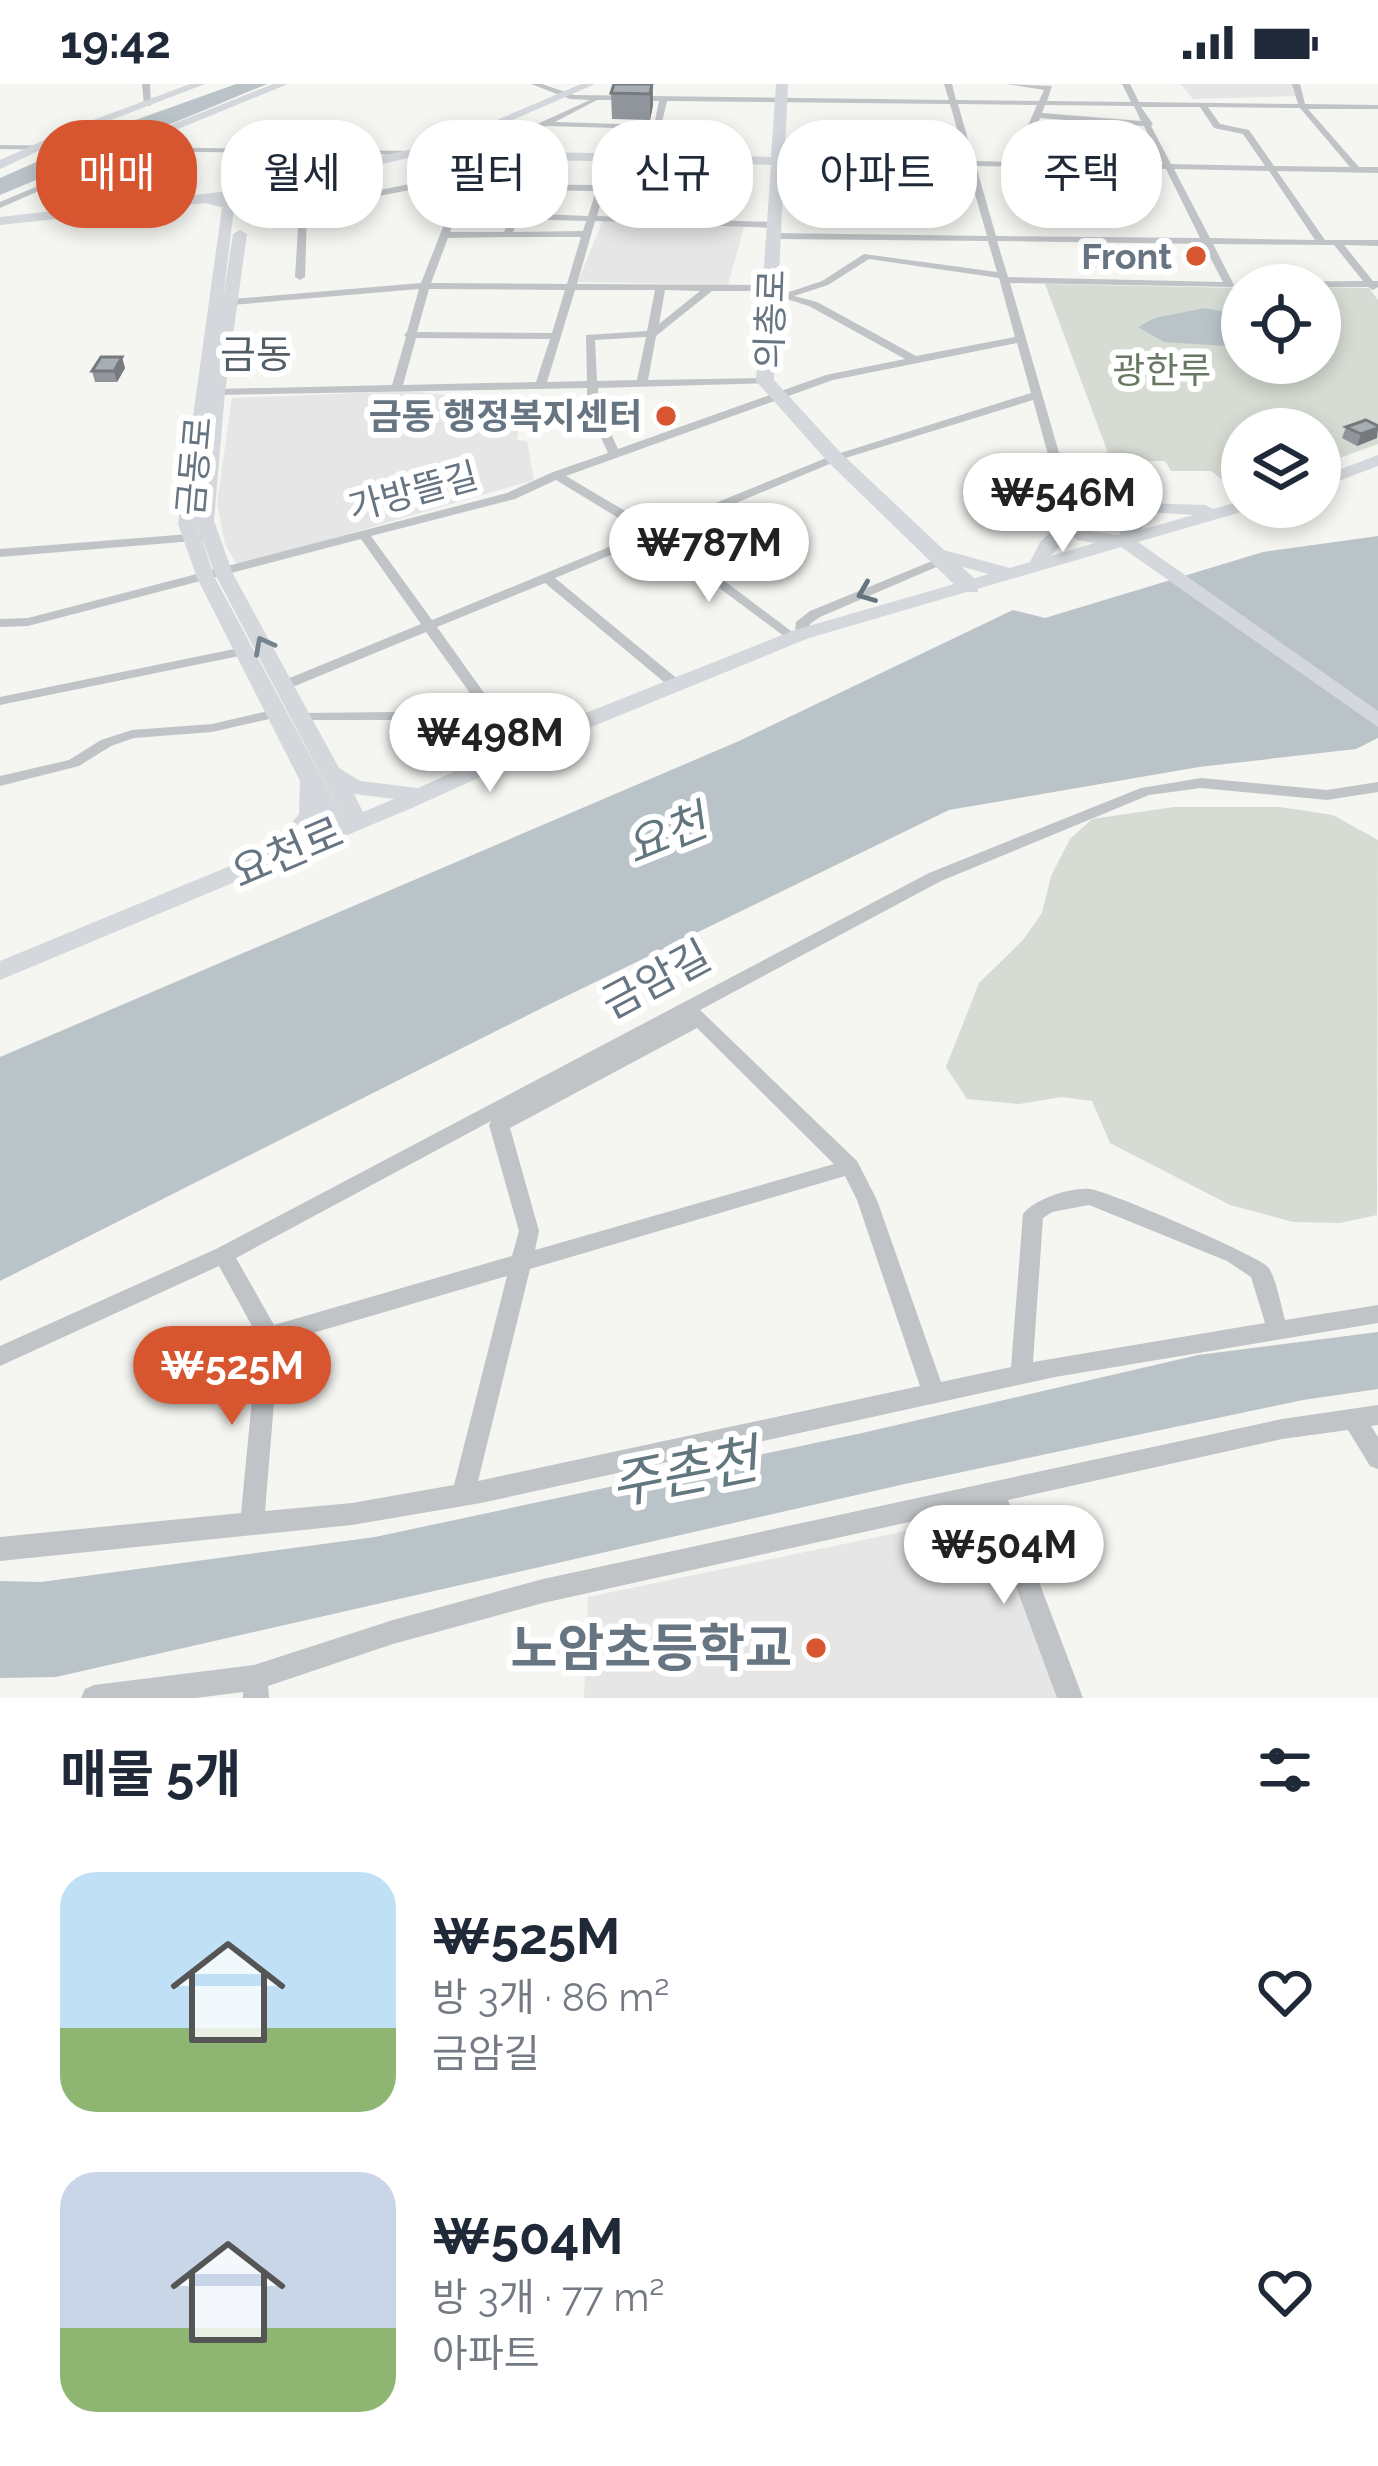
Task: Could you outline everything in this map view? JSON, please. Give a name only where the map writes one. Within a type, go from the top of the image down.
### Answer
[{"type":"main road","name":"의총로","points":[[781,120],[782,84]]},
{"type":"main road","name":"의총로","points":[[777,178],[770,389],[970,587]]},
{"type":"main road","points":[[0,223],[221,202]]},
{"type":"street","points":[[146,84],[148,104]]},
{"type":"street","points":[[110,120],[200,84]]},
{"type":"street","points":[[192,120],[283,84]]},
{"type":"street","points":[[535,84],[600,98],[664,100],[1378,107]]},
{"type":"street","points":[[495,120],[590,84]]},
{"type":"street","points":[[948,84],[959,120]]},
{"type":"street","points":[[1011,84],[1049,88],[1034,120]]},
{"type":"street","points":[[1126,84],[1147,120]]},
{"type":"street","points":[[1296,84],[1302,106],[1357,170]]},
{"type":"street","points":[[514,120],[565,90]]},
{"type":"street","points":[[550,120],[600,98]]},
{"type":"street","points":[[658,120],[664,100]]},
{"type":"street","points":[[1202,104],[1217,126],[1246,132],[1263,151],[1268,169],[1321,241]]},
{"type":"street","points":[[1036,116],[1092,120]]},
{"type":"street","points":[[0,165],[36,149]]},
{"type":"street","points":[[1162,149],[1204,241],[1222,264]]},
{"type":"street","points":[[1162,168],[1378,170]]},
{"type":"street","points":[[300,277],[303,212],[407,188]]},
{"type":"street","points":[[0,205],[36,189]]},
{"type":"street","points":[[977,192],[1072,522],[1090,539],[1124,541],[1378,721]]},
{"type":"street","points":[[541,386],[592,215]]},
{"type":"street","name":"의총로","points":[[508,235],[515,216],[591,218]]},
{"type":"street","name":"금동로","points":[[229,228],[187,504],[244,651],[347,826]]},
{"type":"street","name":"금동로","points":[[199,538],[232,302],[233,228]]},
{"type":"street","points":[[397,388],[424,286],[449,228]]},
{"type":"street","name":"의총로","points":[[751,228],[774,230]]},
{"type":"street","points":[[774,230],[871,237],[1378,243]]},
{"type":"street","points":[[446,235],[587,234]]},
{"type":"street","points":[[867,256],[871,237]]},
{"type":"street","points":[[1335,242],[1375,287]]},
{"type":"street","points":[[775,294],[825,283],[867,256],[1003,278],[1221,284]]},
{"type":"street","points":[[232,302],[424,286],[710,287],[775,294],[853,323],[867,336],[913,359]]},
{"type":"street","points":[[642,383],[661,287]]},
{"type":"street","points":[[614,454],[592,407],[593,334],[653,334],[710,287]]},
{"type":"street","points":[[1341,287],[1375,287]]},
{"type":"street","points":[[409,335],[558,336]]},
{"type":"street","name":"가방뜰길","points":[[215,576],[512,496],[770,389],[1019,339]]},
{"type":"street","points":[[217,392],[642,383],[770,389]]},
{"type":"street","points":[[285,685],[835,458],[1037,395]]},
{"type":"street","points":[[1341,475],[1378,460]]},
{"type":"street","points":[[557,475],[654,535],[797,636],[803,622],[815,614],[938,558],[1014,574]]},
{"type":"street","points":[[1064,491],[1136,523],[1124,541]]},
{"type":"street","points":[[1099,503],[1221,507]]},
{"type":"street","name":"요천로","points":[[0,971],[571,727],[797,636],[1221,512]]},
{"type":"street","points":[[1037,567],[1046,546],[1072,522]]},
{"type":"street","points":[[364,536],[518,751]]},
{"type":"street","points":[[0,554],[199,538]]},
{"type":"street","name":"금동로","points":[[0,623],[28,622],[215,576]]},
{"type":"street","name":"금동로","points":[[215,576],[304,717],[322,777]]},
{"type":"street","points":[[547,578],[676,684]]},
{"type":"street","points":[[0,701],[244,651]]},
{"type":"street","points":[[0,782],[74,763],[132,734],[212,728],[277,713]]},
{"type":"street","points":[[304,717],[542,716],[571,727]]},
{"type":"street","points":[[272,858],[310,814],[322,777],[381,794],[423,794]]},
{"type":"street","name":"금암길","points":[[0,1356],[223,1255],[692,1012],[935,878],[1146,790],[1223,784],[1327,796],[1378,787]]},
{"type":"street","points":[[463,1495],[529,1231],[499,1125],[692,1012],[850,1167],[867,1200],[933,1391]]},
{"type":"street","points":[[269,1336],[850,1167]]},
{"type":"street","points":[[1021,1374],[1033,1214],[1075,1198],[1090,1197],[1234,1255],[1260,1272],[1277,1328]]},
{"type":"street","points":[[223,1255],[269,1336],[252,1525]]},
{"type":"street","points":[[0,1549],[252,1525],[463,1495],[933,1391],[1378,1314]]},
{"type":"street","points":[[94,1698],[255,1688],[393,1632],[543,1591],[1365,1416],[1378,1458]]},
{"type":"street","points":[[994,1495],[1070,1698]]},
{"type":"shaded area","points":[[1181,84],[1293,84],[1297,96],[1193,99]]},
{"type":"shaded area","points":[[600,228],[744,228],[728,285],[578,282]]},
{"type":"shaded area","points":[[408,391],[523,404],[517,440],[527,441],[534,480],[238,566],[225,544],[217,503],[232,398]]},
{"type":"shaded area","name":"노암초등학교","points":[[983,1515],[1002,1527],[1064,1698],[584,1698],[588,1597]]},
{"type":"green space","name":"광한루","points":[[1045,284],[1221,288],[1221,384],[1341,384],[1341,287],[1369,288],[1378,300],[1378,444],[1341,457],[1341,408],[1221,408],[1221,479],[1211,471],[1171,471],[1165,461],[1111,461]]},
{"type":"green space","points":[[1174,807],[1280,807],[1333,815],[1378,840],[1377,1215],[1340,1223],[1293,1222],[1230,1205],[1110,1143],[1092,1101],[1061,1097],[1019,1104],[967,1099],[946,1067],[979,983],[1023,940],[1042,913],[1051,876],[1070,839],[1092,819]]},
{"type":"water","points":[[236,84],[267,84],[180,120],[136,120]]},
{"type":"water","points":[[36,162],[36,180],[0,195],[0,178]]},
{"type":"water","points":[[1204,308],[1221,311],[1221,346],[1164,342],[1138,327],[1155,318]]},
{"type":"water","name":"요천","points":[[1378,536],[1378,738],[1356,749],[1199,767],[949,810],[0,1281],[0,1057],[739,741],[1013,610],[1045,618],[1263,552]]},
{"type":"water","name":"주촌천","points":[[1378,1332],[1378,1389],[1303,1400],[905,1484],[56,1677],[0,1678],[0,1581],[41,1582],[375,1537],[862,1433],[1198,1355]]},
{"type":"building","points":[[614,84],[652,84],[650,94],[611,93]]},
{"type":"building","points":[[101,357],[122,357],[114,371],[92,371]]},
{"type":"building","points":[[1366,420],[1378,428],[1361,434],[1346,427]]},
{"type":"place","name":"Front","points":[[1196,256]]},
{"type":"place","name":"금동 행정복지센터","points":[[666,416]]},
{"type":"place","name":"노암초등학교","points":[[816,1648]]},
{"type":"district","name":"금동","points":[[256,354]]}]
